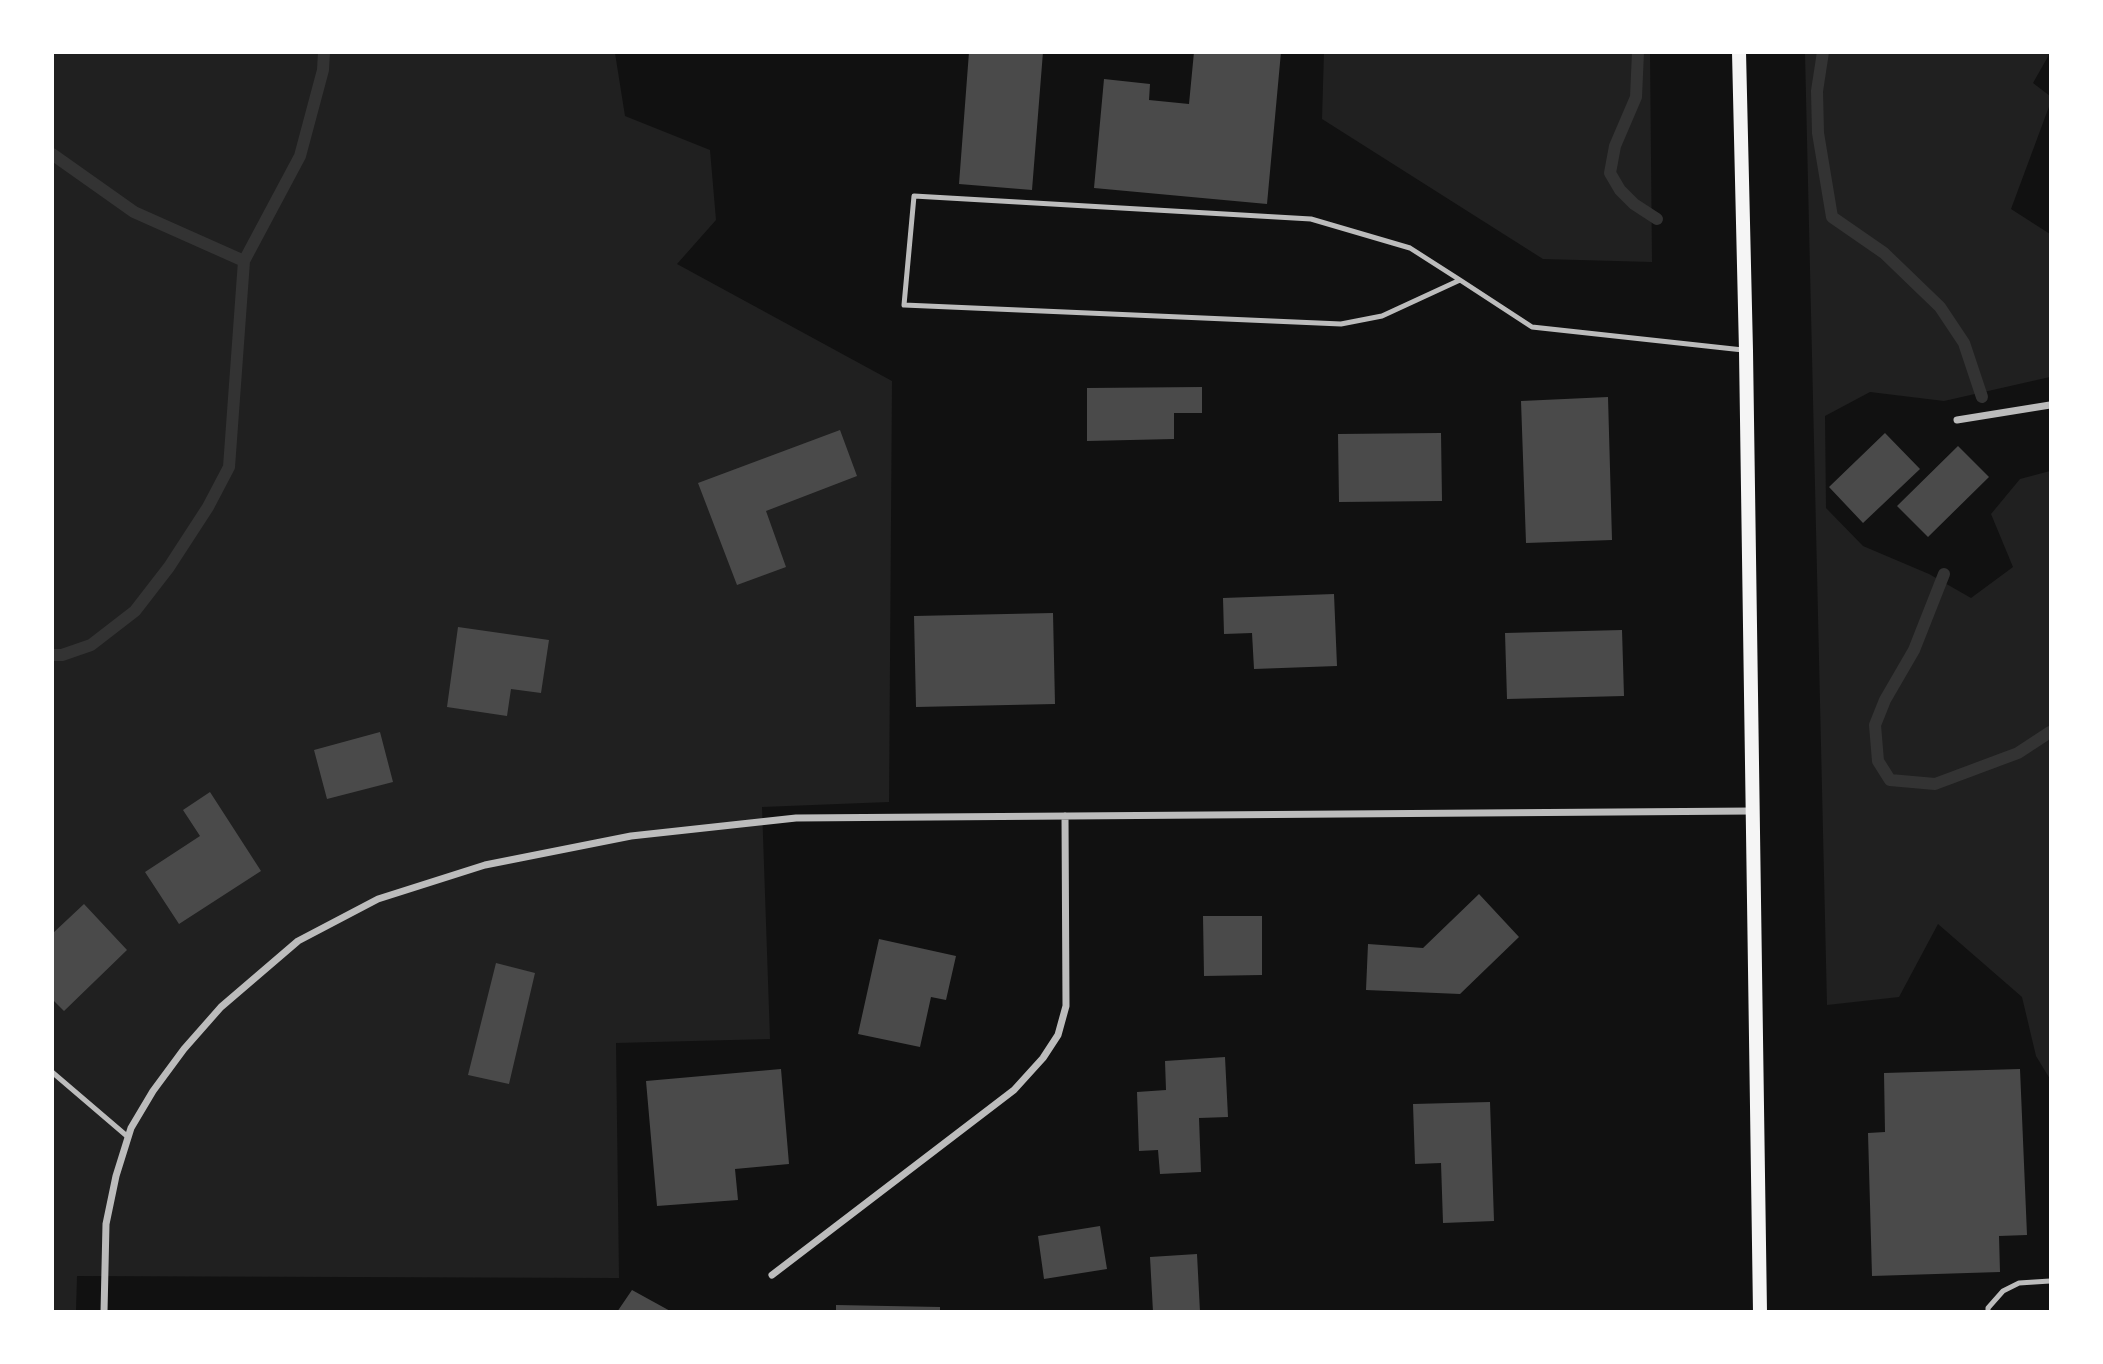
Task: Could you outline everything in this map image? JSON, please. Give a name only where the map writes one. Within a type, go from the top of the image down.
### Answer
[{"type":"main road","points":[[1739,52],[1760,1311]]},
{"type":"street","points":[[1957,420],[2050,405]]},
{"type":"street","points":[[104,1311],[106,1224],[116,1176],[128,1137],[153,1091],[184,1049],[221,1007],[298,941],[378,899],[485,864],[631,836],[796,818],[1752,811]]},
{"type":"street","points":[[772,1275],[1014,1090],[1043,1058],[1058,1035],[1066,1006],[1065,816]]},
{"type":"lane","points":[[1460,280],[1382,316],[1341,324],[904,305],[914,196],[1311,219],[1410,248],[1460,280],[1532,327],[1746,351]]},
{"type":"lane","points":[[52,1072],[128,1137]]},
{"type":"lane","points":[[1988,1311],[2003,1292],[2020,1283],[2050,1281]]},
{"type":"shaded area","points":[[1324,52],[1650,53],[1652,262],[1543,259],[1322,119]]},
{"type":"shaded area","points":[[52,53],[615,53],[625,116],[710,150],[716,220],[677,264],[892,381],[889,802],[762,807],[770,1039],[616,1043],[619,1278],[77,1276],[76,1311],[53,1311]]},
{"type":"shaded area","points":[[1805,53],[2050,53],[2033,83],[2050,96],[2050,104],[2011,209],[2050,234],[2050,377],[1944,401],[1870,392],[1825,416],[1826,508],[1863,546],[1929,574],[1971,598],[2013,567],[1991,514],[2020,479],[2050,471],[2050,1079],[2036,1056],[2022,997],[1938,924],[1899,997],[1827,1005]]},
{"type":"building","points":[[969,52],[1043,52],[1032,190],[959,184]]},
{"type":"building","points":[[1194,52],[1281,52],[1267,204],[1094,188],[1104,79],[1150,84],[1149,100],[1189,104]]},
{"type":"building","points":[[1202,387],[1202,413],[1174,413],[1174,439],[1087,441],[1087,388]]},
{"type":"building","points":[[1608,397],[1612,540],[1526,543],[1521,401]]},
{"type":"building","points":[[840,430],[857,476],[766,511],[786,567],[737,585],[698,483]]},
{"type":"building","points":[[1441,433],[1442,501],[1339,502],[1338,434]]},
{"type":"building","points":[[1885,433],[1920,469],[1863,523],[1829,487]]},
{"type":"building","points":[[1958,446],[1989,477],[1928,537],[1897,506]]},
{"type":"building","points":[[1334,594],[1337,666],[1254,669],[1252,633],[1224,634],[1223,598]]},
{"type":"building","points":[[1053,613],[1055,704],[916,707],[914,616]]},
{"type":"building","points":[[458,627],[549,640],[541,693],[511,689],[507,716],[447,707]]},
{"type":"building","points":[[1622,630],[1624,696],[1507,699],[1505,633]]},
{"type":"building","points":[[380,732],[393,782],[327,799],[314,750]]},
{"type":"building","points":[[210,792],[261,871],[179,924],[145,872],[200,836],[183,810]]},
{"type":"building","points":[[1479,894],[1519,937],[1460,994],[1366,990],[1368,944],[1423,948]]},
{"type":"building","points":[[84,904],[127,950],[64,1011],[52,999],[52,934]]},
{"type":"building","points":[[1203,916],[1262,916],[1262,975],[1204,976]]},
{"type":"building","points":[[879,939],[956,956],[946,1000],[931,997],[920,1047],[858,1034]]},
{"type":"building","points":[[496,963],[535,973],[509,1084],[468,1075]]},
{"type":"building","points":[[1225,1057],[1228,1117],[1199,1118],[1201,1172],[1160,1174],[1158,1150],[1139,1151],[1137,1092],[1166,1090],[1165,1061]]},
{"type":"building","points":[[781,1069],[789,1164],[735,1169],[738,1200],[657,1206],[646,1081]]},
{"type":"building","points":[[2020,1069],[2027,1235],[1999,1236],[2000,1272],[1872,1276],[1868,1133],[1885,1132],[1884,1073]]},
{"type":"building","points":[[1490,1102],[1494,1221],[1443,1223],[1441,1163],[1415,1164],[1413,1104]]},
{"type":"building","points":[[1100,1226],[1107,1269],[1044,1279],[1038,1236]]},
{"type":"building","points":[[1197,1254],[1200,1312],[1153,1312],[1150,1257]]},
{"type":"building","points":[[632,1290],[672,1312],[617,1312]]},
{"type":"building","points":[[836,1305],[940,1307],[940,1312],[836,1312]]},
{"type":"waterway","points":[[52,655],[62,655],[91,645],[135,611],[169,567],[208,507],[229,467],[244,261],[300,156],[323,70],[324,52]]},
{"type":"waterway","points":[[1638,52],[1636,97],[1615,146],[1610,173],[1620,190],[1634,204],[1657,219]]},
{"type":"waterway","points":[[1823,52],[1817,91],[1818,133],[1832,217],[1884,253],[1940,307],[1964,343],[1982,397]]},
{"type":"waterway","points":[[52,154],[134,212],[244,261]]},
{"type":"waterway","points":[[1944,574],[1914,650],[1885,700],[1875,725],[1878,761],[1890,780],[1935,784],[2018,753],[2050,732]]}]
